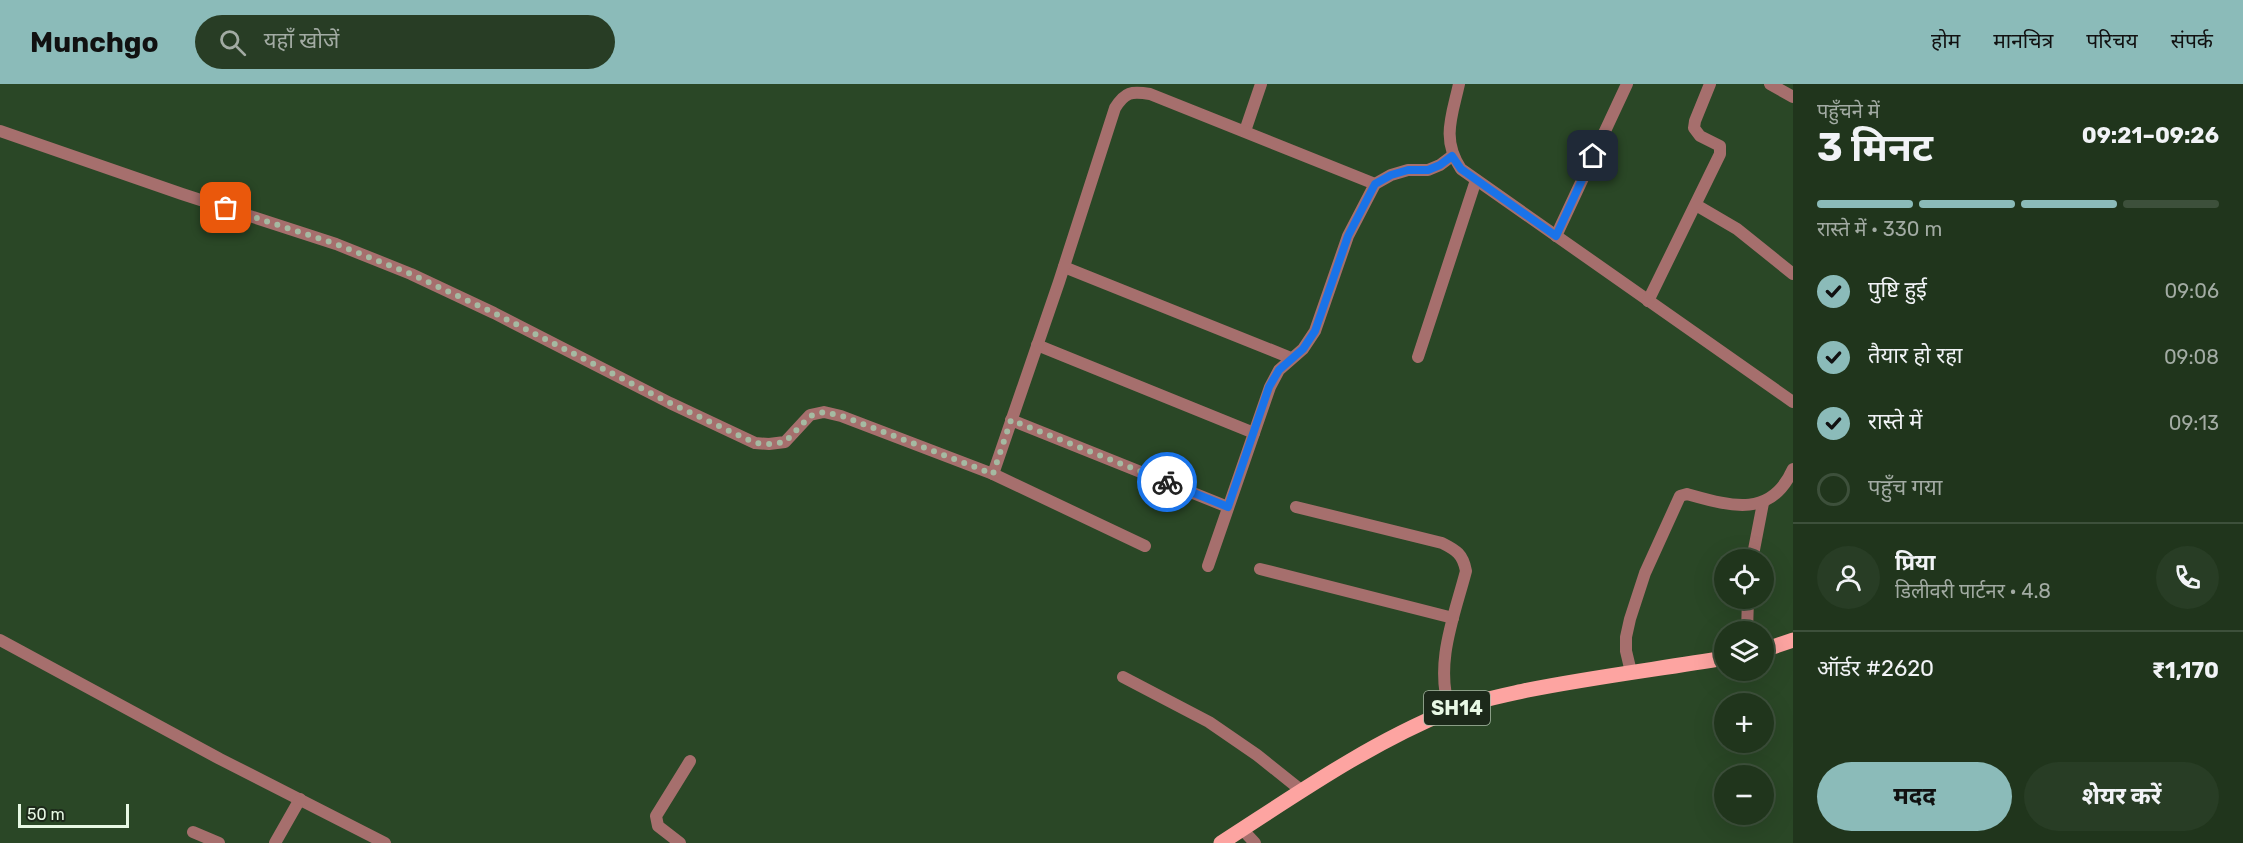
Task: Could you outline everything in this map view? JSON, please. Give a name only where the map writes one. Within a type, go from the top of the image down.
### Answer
[{"type":"main road","points":[[1774,647],[1793,640]]},
{"type":"main road","name":"SH14","points":[[1221,843],[1302,791],[1401,734],[1450,711],[1491,698],[1631,672],[1714,660]]},
{"type":"street","points":[[1245,131],[1261,84]]},
{"type":"street","points":[[1460,84],[1449,137],[1452,156],[1461,169],[1793,402]]},
{"type":"street","points":[[1556,236],[1627,84]]},
{"type":"street","points":[[1648,301],[1721,150],[1720,146],[1700,136],[1694,128],[1710,84]]},
{"type":"street","points":[[1770,84],[1793,97]]},
{"type":"street","points":[[993,474],[1064,267],[1115,108],[1122,98],[1134,91],[1150,94],[1375,184]]},
{"type":"street","points":[[0,131],[336,244],[411,274],[755,443],[785,442],[810,416],[824,412],[842,416],[993,474],[1144,546]]},
{"type":"street","points":[[1208,566],[1269,387],[1279,370],[1303,349],[1315,331],[1348,236],[1375,184],[1391,175],[1408,170],[1428,170],[1452,156]]},
{"type":"street","points":[[1418,357],[1476,180]]},
{"type":"street","points":[[1696,205],[1737,229],[1793,274]]},
{"type":"street","points":[[1064,267],[1291,358]]},
{"type":"street","points":[[1037,345],[1254,433]]},
{"type":"street","points":[[1011,420],[1228,507]]},
{"type":"street","points":[[1631,672],[1626,637],[1630,619],[1645,573],[1680,496],[1687,494],[1739,506],[1763,503],[1787,482],[1793,469]]},
{"type":"street","points":[[1754,549],[1763,503]]},
{"type":"street","points":[[1296,507],[1442,543],[1458,551],[1464,560],[1466,571],[1442,672],[1443,686],[1450,711]]},
{"type":"street","points":[[1260,569],[1453,618]]},
{"type":"street","points":[[0,640],[220,759],[385,843]]},
{"type":"street","points":[[1123,677],[1209,722],[1257,755],[1302,791]]},
{"type":"street","points":[[680,843],[662,831],[658,826],[656,816],[690,760]]},
{"type":"street","points":[[275,843],[300,800]]},
{"type":"street","points":[[1242,829],[1255,843]]},
{"type":"street","points":[[193,831],[219,843]]},
{"type":"way so far","points":[[226,208],[336,244],[411,274],[755,443],[785,442],[795,429],[810,416],[824,412],[842,416],[993,474],[1011,420],[1167,482]]},
{"type":"route","points":[[1167,482],[1228,507],[1269,387],[1279,370],[1303,349],[1315,331],[1348,236],[1375,184],[1391,175],[1408,170],[1428,170],[1452,156],[1461,169],[1556,236],[1593,156]]}]
